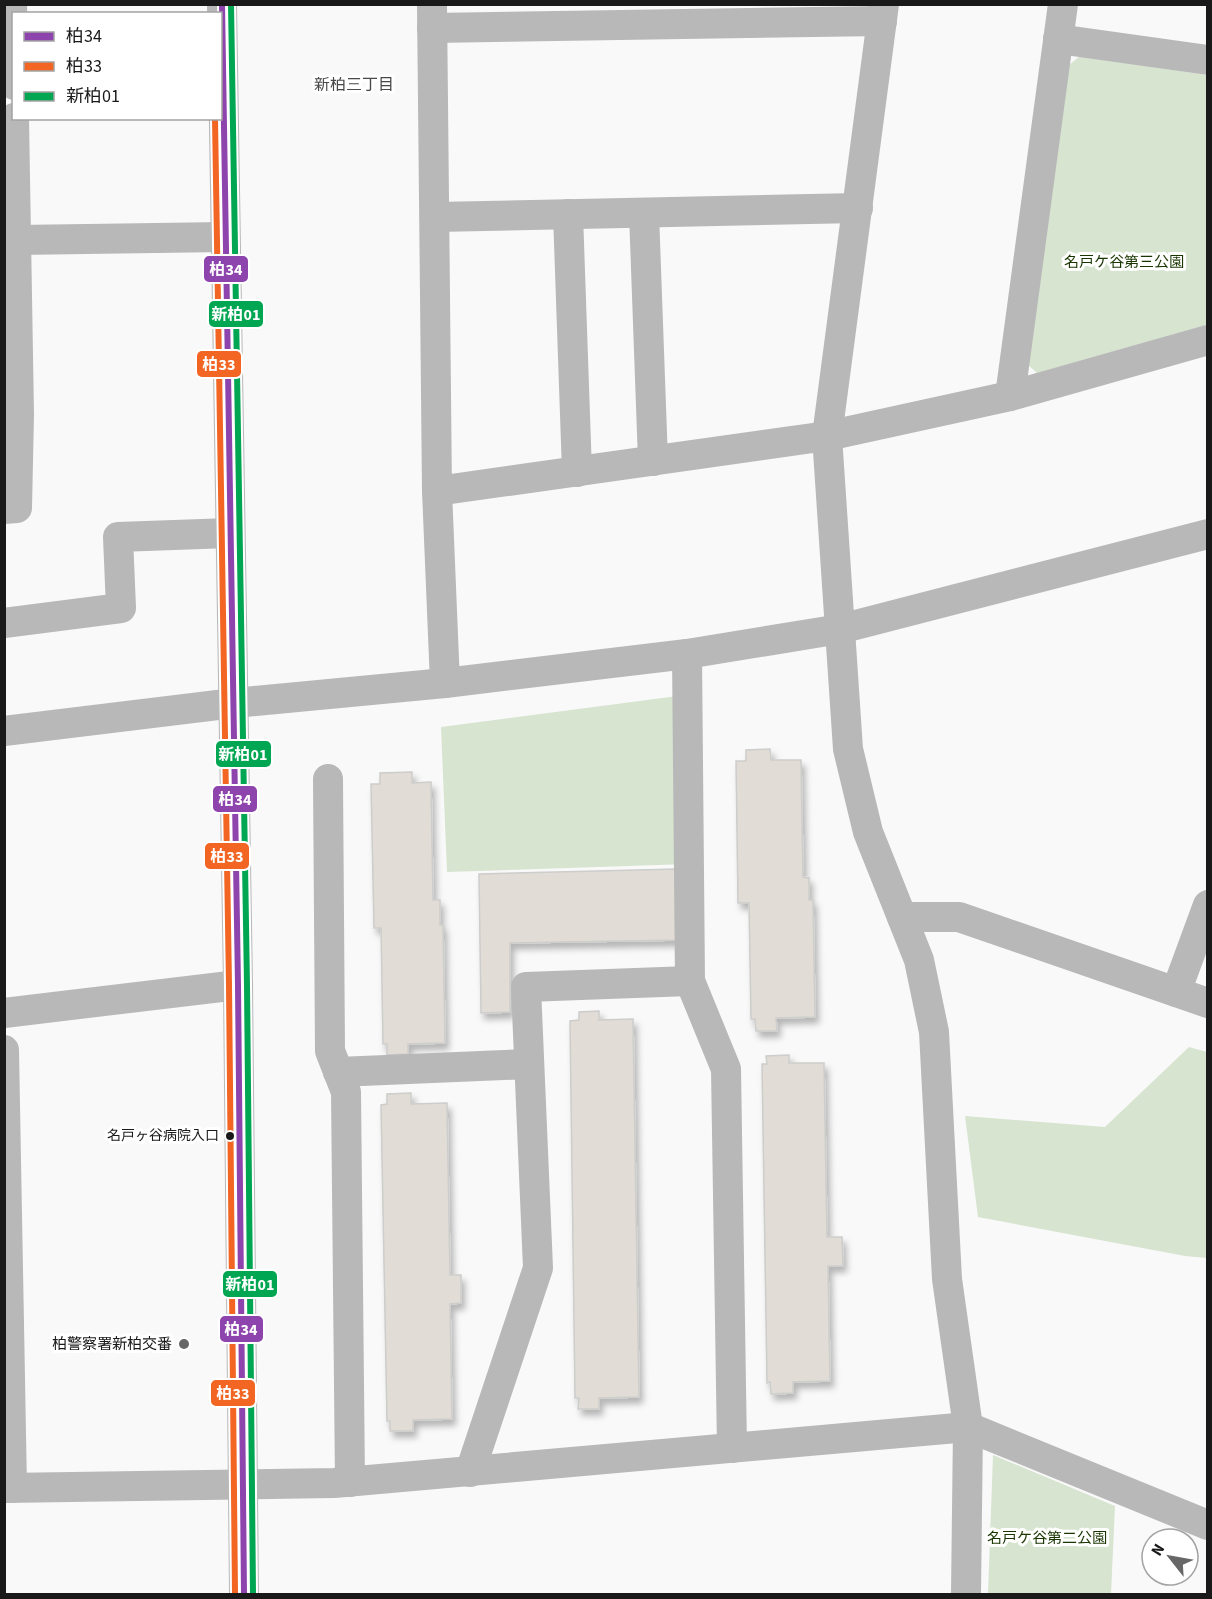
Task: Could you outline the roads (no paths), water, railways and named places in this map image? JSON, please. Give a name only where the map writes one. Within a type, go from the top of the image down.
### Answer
[{"type":"street","points":[[222,4],[238,986],[244,1594]]},
{"type":"street","points":[[1010,396],[1063,4]]},
{"type":"street","points":[[445,683],[437,491],[432,16],[883,13],[827,436],[848,749],[868,832],[919,960],[934,1032],[947,1279],[968,1428],[966,1594]]},
{"type":"street","points":[[1058,39],[1208,60]]},
{"type":"street","points":[[4,509],[17,508],[19,414],[14,120]]},
{"type":"street","points":[[435,217],[858,208]]},
{"type":"street","points":[[644,213],[653,461]]},
{"type":"street","points":[[568,214],[577,471]]},
{"type":"street","points":[[17,240],[225,237]]},
{"type":"street","points":[[437,491],[827,436],[1010,396],[1208,340]]},
{"type":"street","points":[[4,623],[122,608],[118,537],[230,533]]},
{"type":"street","points":[[4,731],[234,703],[445,683],[687,654],[840,628],[1208,534]]},
{"type":"street","points":[[687,654],[690,981],[726,1069],[732,1448]]},
{"type":"street","points":[[328,779],[330,1051],[346,1092],[350,1482]]},
{"type":"street","points":[[1176,992],[1208,905]]},
{"type":"street","points":[[902,917],[959,917],[1208,1003]]},
{"type":"street","points":[[470,1472],[538,1268],[526,987],[690,981]]},
{"type":"street","points":[[4,1013],[238,986]]},
{"type":"street","points":[[4,1050],[8,1488],[350,1482],[968,1428],[1208,1526]]},
{"type":"street","points":[[338,1072],[530,1064]]},
{"type":"place","name":"名戸ヶ谷病院入口","points":[[230,1136]]},
{"type":"place","name":"柏警察署新柏交番","points":[[184,1344]]},
{"type":"district","name":"新柏三丁目","points":[[354,85]]},
{"type":"park label","name":"名戸ケ谷第三公園","points":[[1124,262]]},
{"type":"park label","name":"名戸ケ谷第二公園","points":[[1047,1538]]}]
